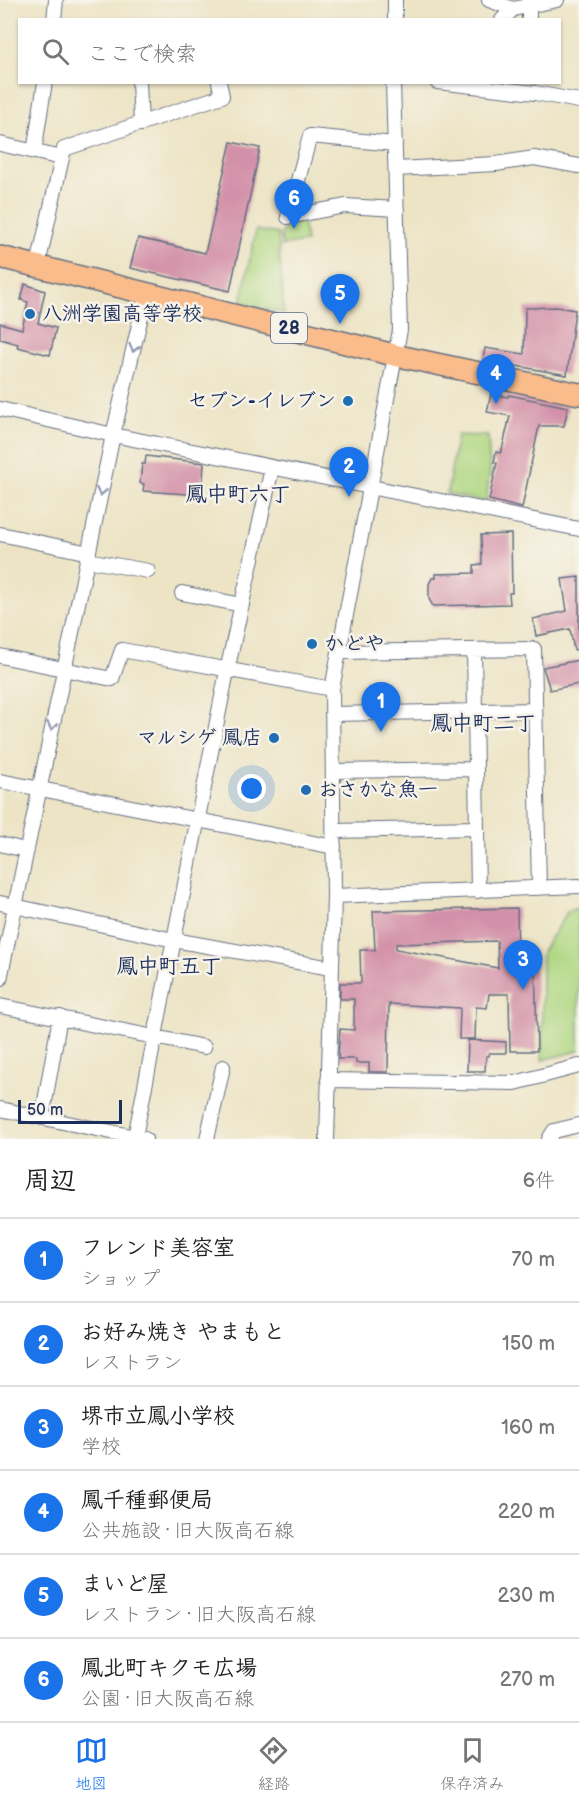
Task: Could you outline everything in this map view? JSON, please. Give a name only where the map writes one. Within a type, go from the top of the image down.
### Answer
[{"type":"main road","name":"28","points":[[0,257],[147,291],[394,355],[579,394]]},
{"type":"street","points":[[54,18],[56,0]]},
{"type":"street","points":[[395,18],[396,0]]},
{"type":"street","points":[[489,0],[513,9]]},
{"type":"street","points":[[504,18],[513,9],[529,2],[557,0]]},
{"type":"street","points":[[529,2],[529,18]]},
{"type":"street","points":[[34,152],[45,84]]},
{"type":"street","points":[[139,84],[141,124]]},
{"type":"street","points":[[38,265],[64,149],[222,96],[219,84]]},
{"type":"street","points":[[327,1139],[334,896],[332,689],[400,330],[393,84]]},
{"type":"street","points":[[469,84],[534,88],[579,101]]},
{"type":"street","points":[[395,144],[310,136],[288,217],[345,206],[397,209]]},
{"type":"street","points":[[0,144],[62,158]]},
{"type":"street","points":[[396,169],[496,164],[534,158],[579,166]]},
{"type":"street","points":[[0,979],[7,904],[25,850],[39,789],[113,435],[147,291]]},
{"type":"street","points":[[0,409],[272,468],[579,529]]},
{"type":"street","points":[[0,1109],[140,1138],[153,1036],[227,671],[272,468]]},
{"type":"street","points":[[0,534],[148,571]]},
{"type":"street","points":[[182,593],[242,605]]},
{"type":"street","points":[[339,652],[534,649],[539,888]]},
{"type":"street","points":[[0,656],[112,679],[122,650],[332,689]]},
{"type":"street","points":[[474,650],[478,891]]},
{"type":"street","points":[[332,714],[535,710]]},
{"type":"street","points":[[333,771],[476,769]]},
{"type":"street","points":[[0,781],[334,847]]},
{"type":"street","points":[[334,831],[477,828]]},
{"type":"street","points":[[0,844],[25,850]]},
{"type":"street","points":[[334,896],[579,886]]},
{"type":"street","points":[[7,904],[174,940],[331,968]]},
{"type":"street","points":[[0,1006],[204,1047]]},
{"type":"street","points":[[42,1118],[60,1017]]},
{"type":"street","points":[[328,1080],[515,1083],[579,1066]]},
{"type":"street","points":[[207,1139],[223,1067]]},
{"type":"street","points":[[549,1139],[554,1131],[579,1125]]},
{"type":"green space","points":[[303,220],[306,242],[282,246],[281,235],[286,223]]},
{"type":"green space","points":[[256,230],[278,234],[284,314],[241,302]]},
{"type":"green space","points":[[457,435],[488,436],[490,470],[486,502],[447,494]]},
{"type":"green space","points":[[579,908],[579,1051],[542,1060],[542,951],[568,911]]},
{"type":"building","points":[[231,142],[260,148],[230,291],[130,268],[138,238],[205,253]]},
{"type":"building","points":[[25,284],[45,291],[38,323],[56,328],[50,355],[17,347],[18,344],[0,339],[0,323],[22,329],[28,302],[21,300]]},
{"type":"building","points":[[556,307],[575,310],[567,375],[483,360],[485,348],[524,354],[525,308]]},
{"type":"building","points":[[491,394],[508,397],[509,395],[568,407],[564,426],[539,426],[522,508],[489,500],[497,463],[494,462],[496,452],[500,453],[502,450],[510,416],[487,412]]},
{"type":"building","points":[[146,456],[204,463],[202,495],[143,491],[144,484],[140,483],[142,464],[145,464]]},
{"type":"building","points":[[511,534],[512,593],[509,593],[510,604],[433,606],[429,599],[429,584],[432,578],[436,578],[436,574],[474,573],[474,565],[482,564],[481,535]]},
{"type":"building","points":[[579,577],[579,649],[574,650],[570,629],[536,636],[533,619],[567,611],[562,579]]},
{"type":"building","points":[[579,660],[579,684],[550,690],[543,667]]},
{"type":"building","points":[[517,908],[518,956],[535,956],[537,1051],[510,1051],[509,994],[489,994],[487,1008],[476,1007],[475,1039],[459,1039],[460,1008],[389,1004],[388,1072],[369,1072],[369,1063],[356,1063],[356,1059],[338,1059],[340,1029],[354,1030],[354,999],[340,999],[340,983],[361,983],[360,950],[375,950],[373,911]],"holes":[[[497,941],[498,968],[396,949],[396,944]]]},
{"type":"building","points":[[468,1040],[506,1042],[506,1053],[489,1053],[489,1056],[486,1056],[485,1071],[467,1071]]},
{"type":"place","name":"鳳北町キクモ広場","points":[[294,229]]},
{"type":"place","name":"八洲学園高等学校","points":[[30,314]]},
{"type":"place","name":"まいど屋","points":[[340,324]]},
{"type":"place","name":"セブン-イレブン","points":[[348,401]]},
{"type":"place","name":"鳳千種郵便局","points":[[496,404]]},
{"type":"place","name":"お好み焼き やまもと","points":[[349,497]]},
{"type":"place","name":"かどや","points":[[312,644]]},
{"type":"place","name":"フレンド美容室","points":[[381,732]]},
{"type":"place","name":"マルシゲ 鳳店","points":[[274,738]]},
{"type":"place","name":"おさかな魚一","points":[[306,790]]},
{"type":"place","name":"堺市立鳳小学校","points":[[523,990]]},
{"type":"district","name":"鳳中町六丁","points":[[238,494]]},
{"type":"district","name":"鳳中町二丁","points":[[483,723]]},
{"type":"district","name":"鳳中町五丁","points":[[169,966]]}]
